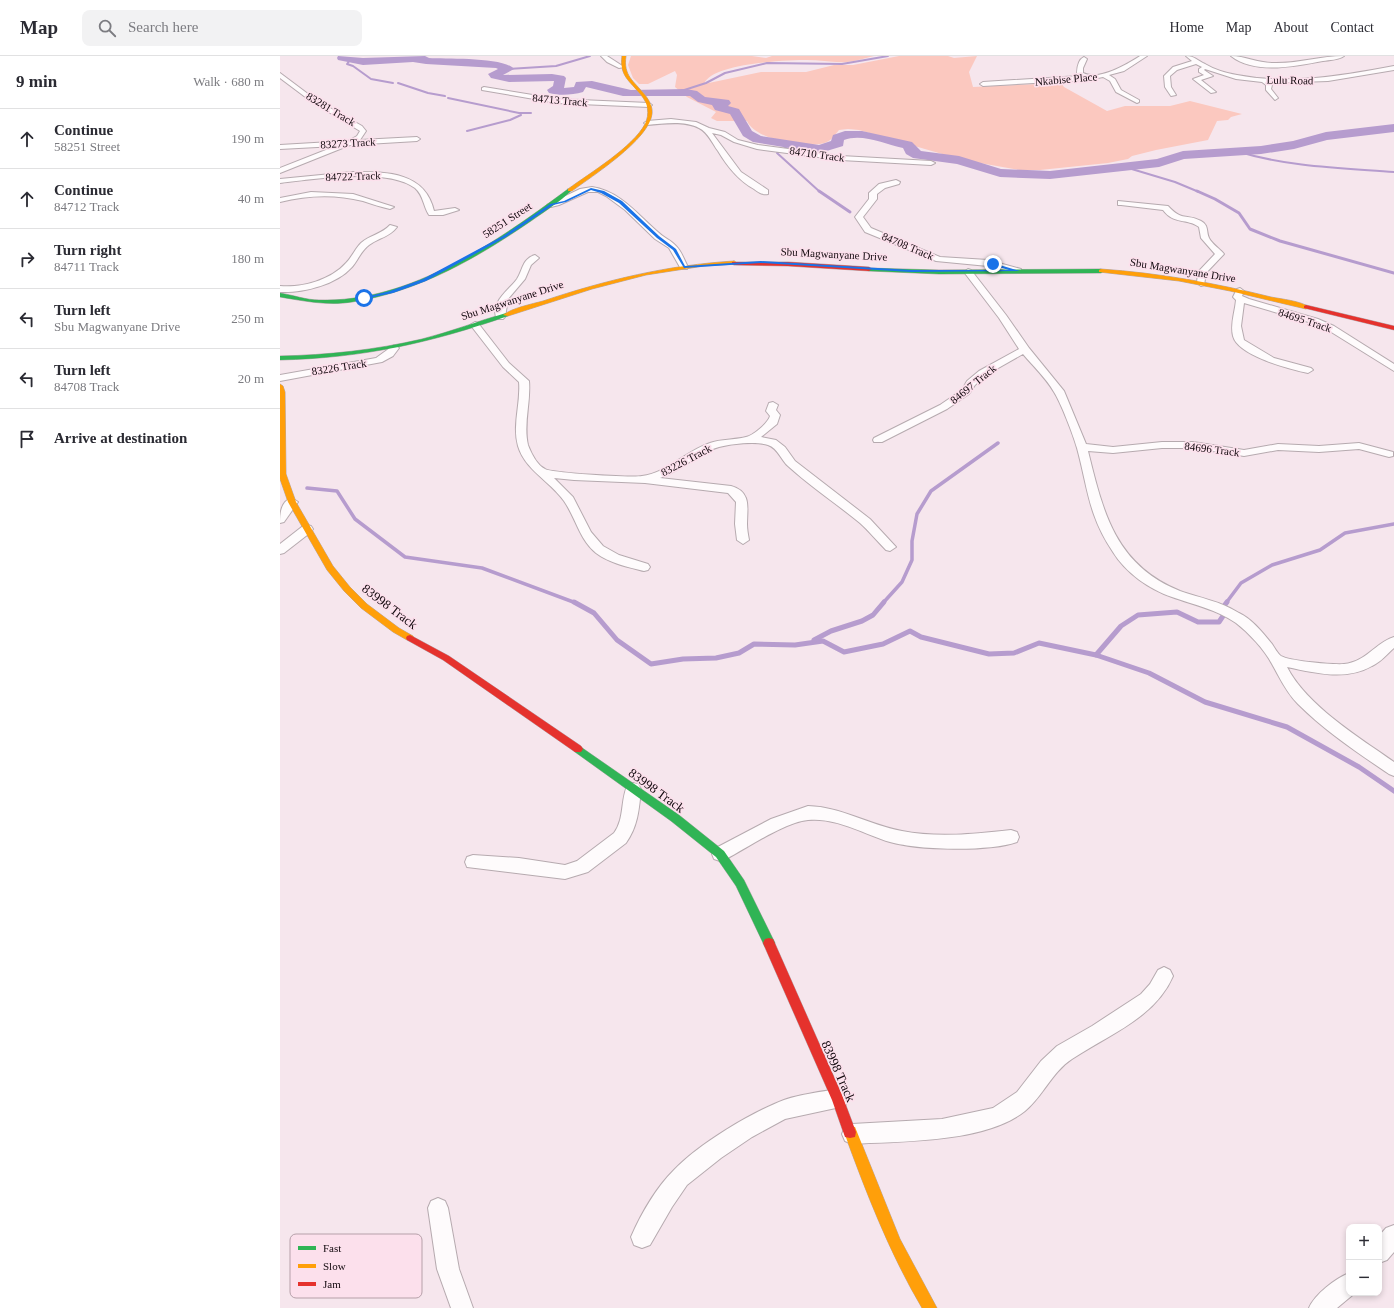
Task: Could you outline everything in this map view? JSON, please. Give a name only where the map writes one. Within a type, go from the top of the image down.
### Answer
[{"type":"street","points":[[604,56],[609,61],[621,67],[649,105],[650,114],[647,123],[692,121],[707,130],[734,170],[750,184],[765,192]]},
{"type":"street","points":[[621,67],[624,56]]},
{"type":"street","name":"Nkabise Place","points":[[984,84],[1088,78],[1122,70],[1144,56]]},
{"type":"street","name":"Lulu Road","points":[[1189,56],[1206,68],[1233,76],[1262,79],[1316,80],[1394,68]]},
{"type":"street","points":[[1234,56],[1255,63],[1274,64],[1302,62],[1341,56]]},
{"type":"street","points":[[1084,59],[1080,68],[1080,74],[1088,78]]},
{"type":"street","points":[[1173,95],[1167,88],[1165,82],[1167,76],[1172,70],[1178,67],[1196,62]]},
{"type":"street","points":[[1206,68],[1201,71],[1210,76],[1196,79],[1212,92]]},
{"type":"street","points":[[1032,82],[1031,78],[1034,74]]},
{"type":"street","name":"83281 Track","points":[[280,75],[314,101],[360,127],[362,131],[360,137],[347,144],[280,171]]},
{"type":"street","points":[[1105,75],[1113,80],[1118,91],[1137,102]]},
{"type":"street","points":[[1262,79],[1268,83],[1268,89],[1275,98]]},
{"type":"street","name":"84713 Track","points":[[484,89],[557,101],[649,105]]},
{"type":"street","name":"58251 Street","points":[[280,295],[300,300],[334,301],[364,298],[402,289],[438,273],[518,229],[552,205],[631,142],[647,123]]},
{"type":"street","name":"84710 Track","points":[[707,130],[723,133],[736,141],[757,148],[841,158],[931,163]]},
{"type":"street","name":"83273 Track","points":[[280,146],[347,144],[417,138]]},
{"type":"street","name":"84722 Track","points":[[280,181],[336,176],[388,175],[408,181],[418,188],[428,202],[432,213],[443,214],[455,210]]},
{"type":"street","name":"84708 Track","points":[[896,182],[882,186],[873,193],[873,198],[859,218],[868,230],[939,259],[988,263],[1018,271]]},
{"type":"street","points":[[552,205],[565,202],[591,189],[603,192],[621,202],[658,237],[675,250],[684,267]]},
{"type":"street","points":[[280,200],[304,194],[327,194],[363,199],[390,207]]},
{"type":"street","points":[[1121,203],[1163,207],[1173,216],[1195,222],[1203,226],[1206,231],[1204,238],[1218,251],[1219,256],[1202,272],[1201,283]]},
{"type":"street","points":[[280,289],[292,290],[304,288],[341,272],[349,265],[364,244],[388,233],[393,226]]},
{"type":"street","points":[[500,317],[501,304],[505,296],[522,278],[524,267],[535,258]]},
{"type":"street","name":"Sbu Magwanyane Drive","points":[[280,358],[330,357],[394,348],[434,339],[612,281],[684,267],[761,262],[836,267],[968,272],[1076,270],[1123,272],[1201,283],[1240,295],[1394,328]]},
{"type":"street","points":[[968,272],[1003,317],[1025,350],[1059,391],[1082,447],[1094,500],[1102,523],[1118,552],[1152,583],[1176,594],[1211,604],[1235,616],[1249,626],[1277,660],[1287,681],[1296,692],[1327,722],[1394,770]]},
{"type":"street","points":[[1240,295],[1241,308],[1236,327],[1240,342],[1271,360],[1308,370]]},
{"type":"street","name":"84695 Track","points":[[1240,295],[1331,328],[1394,368]]},
{"type":"street","points":[[475,325],[506,365],[524,381],[522,443],[531,460],[569,499],[582,529],[600,550],[622,561],[644,567]]},
{"type":"street","name":"83226 Track","points":[[280,378],[379,360],[390,354],[394,348]]},
{"type":"street","name":"84697 Track","points":[[878,440],[932,415],[965,393],[971,383],[985,372],[1025,350]]},
{"type":"street","name":"83998 Track","points":[[280,386],[282,392],[282,474],[292,502],[307,529],[330,568],[347,589],[364,606],[396,630],[452,662],[675,818],[720,854],[740,883],[762,926],[838,1099],[852,1134],[866,1178],[884,1222],[910,1276],[930,1308]]},
{"type":"street","points":[[749,441],[773,422],[776,415],[771,411],[773,405]]},
{"type":"street","name":"83226 Track","points":[[543,473],[574,477],[643,480],[669,471],[704,448],[734,441],[759,440],[777,445],[791,463],[866,522],[890,547]]},
{"type":"street","name":"84696 Track","points":[[1082,447],[1113,450],[1162,445],[1193,445],[1244,453],[1278,447],[1319,449],[1359,446],[1389,454]]},
{"type":"street","points":[[643,480],[731,490],[736,493],[742,502],[743,540]]},
{"type":"street","points":[[280,519],[292,502]]},
{"type":"street","points":[[280,550],[307,529]]},
{"type":"street","points":[[1277,660],[1329,669],[1349,669],[1368,662],[1394,642]]},
{"type":"street","points":[[472,862],[519,865],[557,872],[578,869],[625,832],[630,819],[633,789]]},
{"type":"street","points":[[720,854],[790,819],[809,813],[828,815],[901,838],[949,843],[1012,837]]},
{"type":"street","points":[[852,1134],[942,1129],[996,1117],[1017,1106],[1048,1068],[1064,1053],[1100,1033],[1146,1000],[1156,990],[1164,976]]},
{"type":"street","points":[[642,1237],[672,1188],[681,1177],[702,1160],[774,1114],[796,1106],[838,1099]]},
{"type":"street","points":[[438,1208],[448,1269],[462,1308]]},
{"type":"street","points":[[1382,1249],[1394,1236]]},
{"type":"street","points":[[1320,1308],[1346,1286]]},
{"type":"shaded area","points":[[631,56],[752,56],[766,58],[772,56],[874,56],[847,62],[797,60],[751,64],[720,71],[710,77],[704,84],[761,72],[806,72],[834,65],[853,65],[899,56],[948,56],[954,58],[977,56],[969,72],[973,87],[1061,83],[1064,87],[1107,111],[1125,106],[1170,106],[1190,101],[1242,114],[1231,117],[1228,120],[1217,121],[1208,140],[1156,150],[1132,156],[1128,159],[1108,163],[1040,170],[1020,170],[963,160],[859,130],[839,130],[829,141],[820,144],[812,145],[780,141],[760,133],[752,128],[747,121],[717,121],[711,118],[716,112],[687,97],[675,87],[677,75],[675,71],[648,84],[639,84],[633,78],[628,65]]},
{"type":"waterway","points":[[344,56],[342,58],[363,62],[413,58],[424,59],[426,61],[498,65],[508,69],[494,74],[495,76],[502,78],[560,78],[559,88],[553,91],[564,92],[579,90],[581,88],[579,86],[580,84],[586,84],[631,94],[693,93],[702,100],[725,103],[718,105],[719,107],[735,112],[747,133],[758,139],[820,149],[838,143],[837,138],[845,135],[862,134],[907,145],[910,147],[911,151],[918,155],[959,160],[1000,173],[1050,175],[1159,163],[1183,155],[1261,150],[1294,145],[1326,136],[1394,128]]},
{"type":"waterway","points":[[508,69],[556,66],[590,56]]},
{"type":"waterway","points":[[675,93],[706,83],[725,73],[767,63],[842,64],[888,56]]},
{"type":"waterway","points":[[350,60],[347,64],[353,66],[371,79],[393,83]]},
{"type":"waterway","points":[[398,83],[428,93],[445,96]]},
{"type":"waterway","points":[[448,98],[519,113],[531,113]]},
{"type":"waterway","points":[[467,131],[510,120],[521,115]]},
{"type":"waterway","points":[[783,149],[790,145]]},
{"type":"waterway","points":[[780,151],[777,153],[820,192]]},
{"type":"waterway","points":[[1236,151],[1295,164],[1394,172]]},
{"type":"waterway","points":[[1125,167],[1175,182],[1199,192]]},
{"type":"waterway","points":[[819,191],[850,212]]},
{"type":"waterway","points":[[1197,191],[1215,199],[1239,213],[1250,229],[1280,241],[1394,273]]},
{"type":"waterway","points":[[883,603],[902,582],[912,560],[912,541],[917,514],[931,491],[998,443]]},
{"type":"waterway","points":[[307,488],[337,491],[355,519],[405,557],[482,568],[575,603]]},
{"type":"waterway","points":[[1226,603],[1241,583],[1272,565],[1320,550],[1345,533],[1394,524]]},
{"type":"waterway","points":[[814,640],[831,631],[862,621],[873,615],[884,602]]},
{"type":"waterway","points":[[1224,606],[1227,602]]},
{"type":"waterway","points":[[575,603],[594,613],[617,640],[651,664],[683,659],[716,658],[739,653],[754,644],[795,645],[823,641],[844,652],[883,644],[910,631],[921,637],[989,654],[1014,653],[1039,643],[1096,655]]},
{"type":"waterway","points":[[1096,655],[1121,626],[1138,615],[1177,612],[1198,622],[1219,622],[1225,613]]},
{"type":"waterway","points":[[1096,655],[1149,673],[1205,702],[1287,727],[1359,767],[1394,791]]},
{"type":"traffic: fast","points":[[280,295],[319,302],[351,301],[385,294],[418,282],[452,267],[485,249],[516,229],[570,190]]},
{"type":"traffic: fast","points":[[869,269],[939,272],[1101,271]]},
{"type":"traffic: fast","points":[[280,358],[339,355],[395,347],[478,325],[506,315]]},
{"type":"traffic: fast","points":[[578,749],[675,818],[720,854],[740,883],[769,943]]},
{"type":"traffic: slow","points":[[570,190],[629,145],[647,124],[650,114],[649,105],[646,98],[625,73],[623,65],[624,56]]},
{"type":"traffic: slow","points":[[506,315],[562,296],[646,273],[704,264],[734,263]]},
{"type":"traffic: slow","points":[[1101,271],[1179,279],[1230,289],[1306,307]]},
{"type":"traffic: slow","points":[[280,386],[282,392],[282,474],[292,502],[330,568],[347,589],[364,606],[396,630],[410,638]]},
{"type":"traffic: slow","points":[[850,1132],[876,1200],[895,1244],[917,1287],[930,1308]]},
{"type":"traffic: jam","points":[[734,263],[788,264],[869,269]]},
{"type":"traffic: jam","points":[[1306,307],[1394,328]]},
{"type":"traffic: jam","points":[[410,638],[446,658],[578,749]]},
{"type":"traffic: jam","points":[[769,943],[838,1099],[850,1132]]},
{"type":"route","points":[[364,298],[402,289],[425,280],[505,237],[552,205],[565,202],[591,189],[603,192],[621,202],[658,237],[675,250],[684,267],[761,262],[936,272],[1018,271],[993,264]]}]
